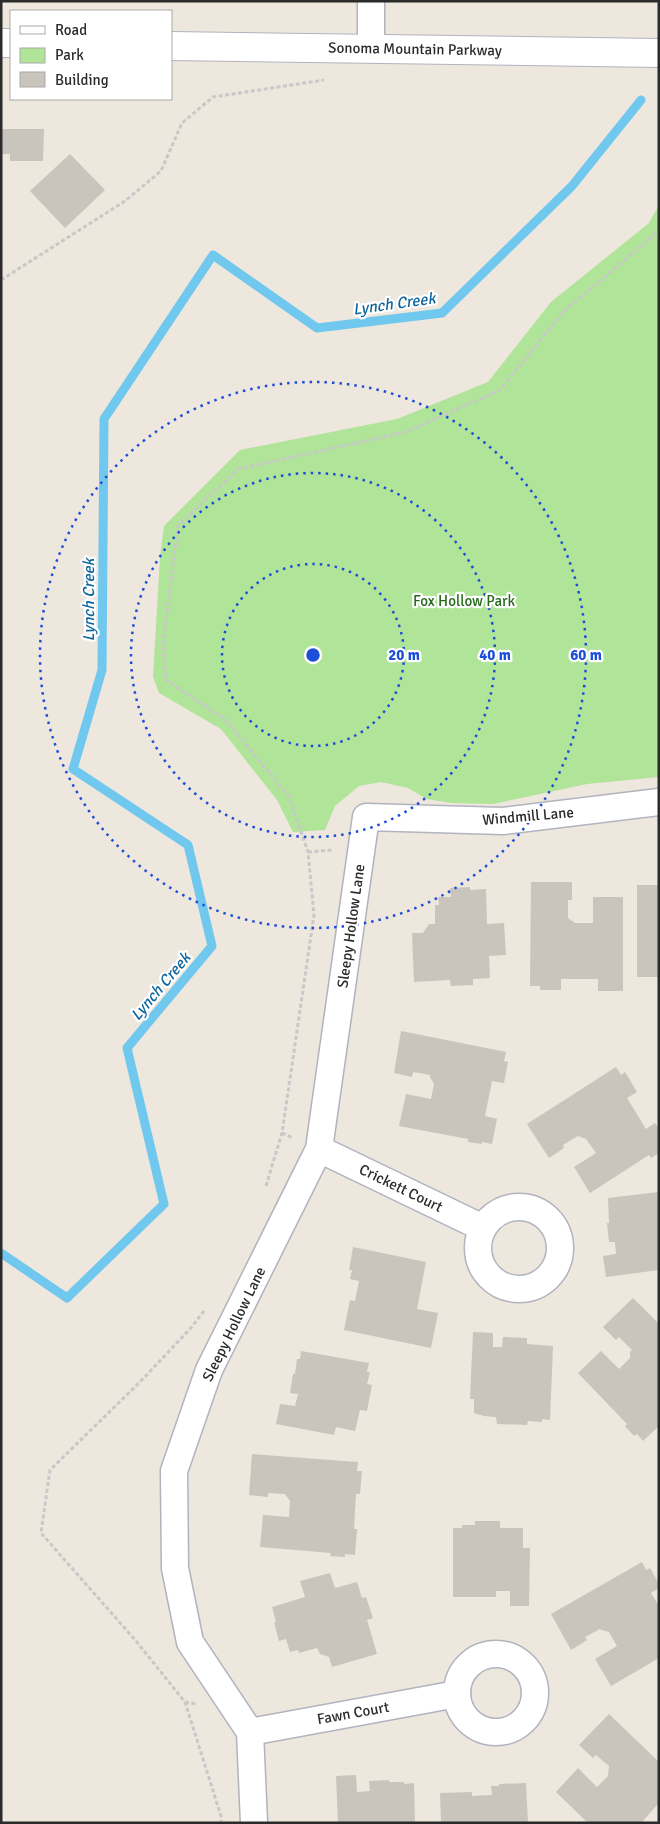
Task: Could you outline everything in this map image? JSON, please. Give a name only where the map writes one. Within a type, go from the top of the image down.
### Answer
[{"type":"main road","name":"Sonoma Mountain Parkway","points":[[172,46],[659,52]]},
{"type":"street","points":[[371,1],[371,48]]},
{"type":"street","name":"Windmill Lane","points":[[366,817],[502,821],[659,802]]},
{"type":"street","name":"Sleepy Hollow Lane","points":[[250,1732],[190,1642],[175,1568],[174,1471],[209,1370],[319,1149],[366,817]]},
{"type":"street","name":"Crickett Court","points":[[319,1149],[483,1228]]},
{"type":"street","name":"Fawn Court","points":[[250,1732],[457,1694]]},
{"type":"street","points":[[250,1732],[254,1823]]},
{"type":"path","points":[[1,280],[125,202],[161,171],[182,123],[213,97],[330,79]]},
{"type":"path","points":[[266,1187],[282,1133],[314,914],[308,852],[289,797],[226,720],[166,680],[163,644],[178,526],[238,469],[406,432],[500,390],[563,312],[659,231]]},
{"type":"path","points":[[208,1305],[190,1329],[152,1369],[50,1470],[41,1533],[136,1641],[186,1702],[221,1816],[221,1823]]},
{"type":"green space","name":"Fox Hollow Park","points":[[659,205],[659,777],[587,784],[493,804],[451,803],[427,799],[408,788],[381,782],[359,786],[335,806],[325,830],[293,832],[277,800],[221,729],[159,693],[153,677],[160,557],[164,526],[240,450],[397,419],[488,382],[551,302],[649,223]]},
{"type":"building","points":[[1,129],[44,129],[43,161],[10,161],[10,154],[1,154]]},
{"type":"building","points":[[70,154],[105,190],[65,228],[30,191]]},
{"type":"building","points":[[531,882],[572,882],[572,900],[568,900],[568,918],[575,923],[593,923],[593,897],[623,897],[623,991],[598,991],[598,979],[561,979],[561,990],[540,990],[540,986],[530,986]]},
{"type":"building","points":[[637,885],[659,885],[659,977],[637,977]]},
{"type":"building","points":[[470,887],[470,890],[486,889],[487,924],[504,923],[506,955],[489,956],[490,978],[473,979],[473,985],[451,986],[450,980],[414,982],[412,933],[423,933],[429,924],[435,924],[435,905],[439,905],[438,897],[451,897],[450,888]]},
{"type":"building","points":[[401,1031],[506,1052],[504,1061],[508,1062],[504,1083],[492,1081],[485,1116],[497,1119],[492,1144],[468,1142],[468,1139],[399,1126],[406,1094],[431,1099],[434,1084],[430,1075],[413,1072],[412,1077],[394,1073]]},
{"type":"building","points":[[616,1067],[621,1075],[625,1072],[637,1092],[627,1098],[646,1129],[655,1123],[659,1129],[659,1153],[651,1158],[649,1155],[590,1193],[574,1167],[596,1153],[586,1139],[578,1136],[563,1145],[564,1148],[549,1158],[527,1124]]},
{"type":"building","points":[[659,1192],[659,1270],[606,1277],[603,1256],[616,1254],[615,1242],[609,1242],[607,1223],[609,1223],[608,1198]]},
{"type":"building","points":[[353,1247],[426,1262],[417,1309],[438,1313],[431,1348],[344,1330],[350,1300],[355,1301],[359,1281],[350,1279],[352,1270],[349,1270]]},
{"type":"building","points":[[633,1298],[659,1324],[659,1426],[643,1441],[637,1434],[634,1436],[625,1426],[627,1424],[578,1373],[601,1351],[619,1369],[630,1358],[632,1350],[619,1337],[616,1340],[603,1327]]},
{"type":"building","points":[[473,1332],[493,1333],[493,1347],[502,1347],[503,1337],[527,1338],[527,1344],[553,1346],[550,1420],[542,1419],[542,1422],[528,1421],[527,1425],[497,1424],[496,1417],[474,1413],[474,1399],[470,1399]]},
{"type":"building","points":[[301,1351],[369,1363],[367,1372],[370,1372],[367,1384],[372,1385],[367,1411],[360,1410],[355,1431],[336,1427],[334,1435],[276,1424],[280,1404],[295,1406],[298,1394],[290,1393],[293,1374],[295,1374],[297,1359],[300,1359]]},
{"type":"building","points":[[252,1454],[358,1462],[357,1471],[362,1471],[360,1494],[356,1494],[354,1529],[357,1529],[355,1555],[345,1554],[345,1557],[330,1556],[331,1553],[260,1547],[263,1515],[289,1517],[290,1501],[285,1494],[268,1493],[268,1497],[249,1495]]},
{"type":"building","points":[[475,1521],[500,1521],[500,1528],[523,1528],[523,1548],[530,1548],[529,1606],[510,1606],[510,1591],[496,1591],[496,1597],[453,1597],[453,1528],[462,1528],[462,1525],[475,1525]]},
{"type":"building","points":[[642,1562],[646,1570],[650,1568],[659,1584],[659,1588],[651,1593],[659,1606],[659,1658],[611,1686],[595,1659],[617,1646],[609,1632],[600,1629],[585,1637],[587,1640],[571,1650],[551,1614]]},
{"type":"building","points":[[330,1573],[335,1588],[357,1582],[362,1598],[366,1597],[373,1618],[367,1620],[377,1654],[332,1667],[329,1657],[320,1654],[317,1648],[299,1653],[298,1650],[290,1652],[286,1639],[279,1641],[272,1607],[305,1597],[300,1581]]},
{"type":"building","points":[[609,1714],[659,1762],[659,1806],[657,1805],[641,1823],[588,1823],[556,1792],[578,1768],[597,1787],[608,1776],[609,1766],[596,1755],[593,1758],[579,1745]]},
{"type":"building","points":[[356,1775],[357,1792],[370,1791],[369,1781],[389,1780],[389,1782],[404,1782],[404,1784],[414,1783],[415,1823],[338,1823],[336,1776]]},
{"type":"building","points":[[526,1783],[528,1823],[441,1823],[440,1793],[472,1792],[472,1796],[492,1795],[491,1786]]},
{"type":"waterway","name":"Lynch Creek","points":[[1,1253],[67,1298],[164,1204],[127,1048],[212,946],[188,845],[73,769],[102,670],[104,419],[213,255],[317,328],[442,313],[572,186],[641,100]]}]
